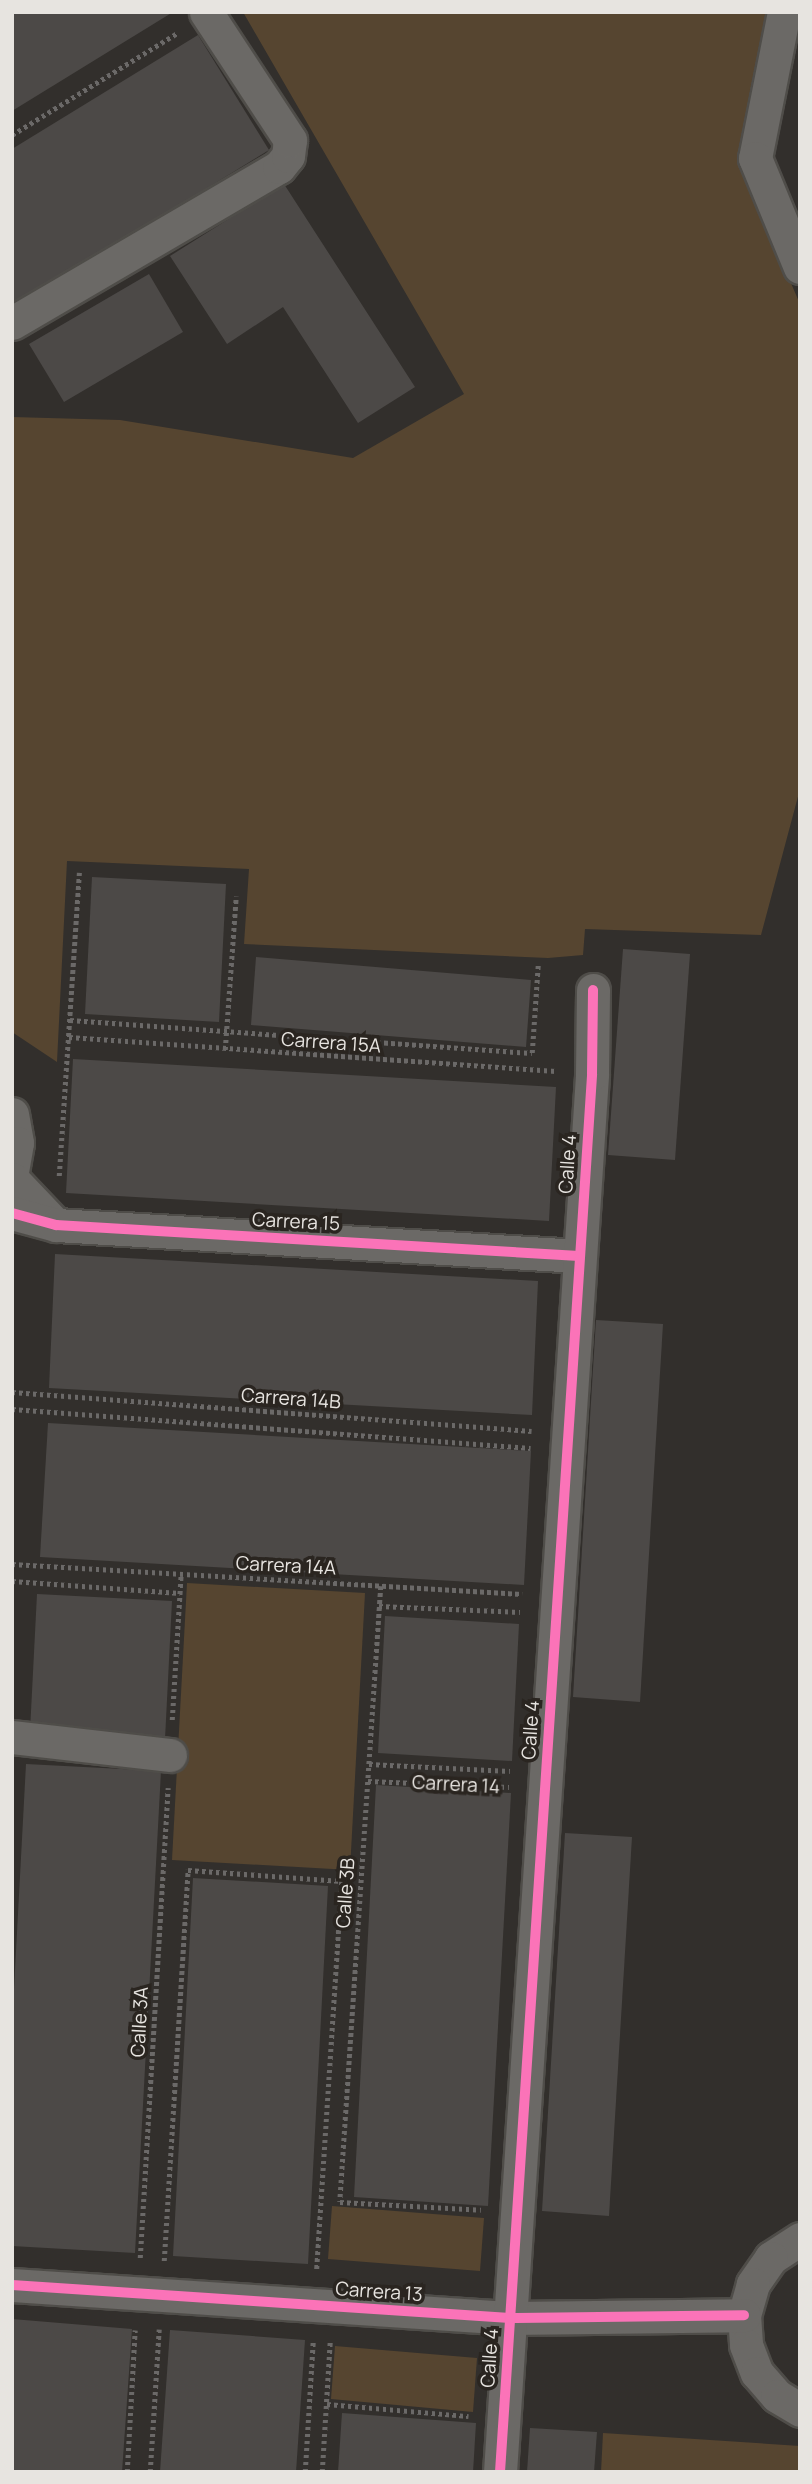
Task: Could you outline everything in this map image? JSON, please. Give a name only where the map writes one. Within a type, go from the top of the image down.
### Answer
[{"type":"street","points":[[785,12],[755,158],[800,267]]},
{"type":"street","points":[[12,323],[279,167],[288,156],[290,140],[206,13]]},
{"type":"street","name":"Calle 4","points":[[500,2472],[592,1074],[593,990]]},
{"type":"street","points":[[12,1114],[18,1143],[12,1172]]},
{"type":"street","points":[[12,1179],[56,1225]]},
{"type":"street","name":"Carrera 15","points":[[12,1213],[56,1225],[579,1256]]},
{"type":"street","points":[[12,1737],[170,1755]]},
{"type":"street","points":[[800,2239],[771,2258],[753,2284],[744,2315],[746,2345],[757,2373],[777,2396],[800,2410]]},
{"type":"street","name":"Carrera 13","points":[[12,2285],[510,2318],[744,2315]]},
{"type":"path","points":[[12,135],[206,13]]},
{"type":"path","points":[[56,1225],[79,873]]},
{"type":"path","points":[[225,1050],[236,896]]},
{"type":"path","points":[[12,1581],[180,1593]]},
{"type":"path","points":[[379,1606],[557,1605]]},
{"type":"path","points":[[327,2404],[503,2419]]},
{"type":"shaded area","points":[[243,12],[774,12],[739,163],[800,304],[800,789],[761,935],[585,929],[583,955],[548,958],[244,944],[249,869],[67,861],[57,1062],[12,1032],[12,417],[120,420],[353,458],[464,394]]},
{"type":"shaded area","points":[[187,1583],[365,1593],[350,1870],[172,1860]]},
{"type":"shaded area","points":[[332,2206],[484,2218],[480,2271],[328,2259]]},
{"type":"shaded area","points":[[335,2346],[477,2358],[473,2412],[331,2399]]},
{"type":"shaded area","points":[[603,2433],[800,2446],[800,2472],[601,2472]]},
{"type":"building","points":[[12,12],[173,12],[12,111]]},
{"type":"building","points":[[198,35],[269,150],[12,308],[12,149]]},
{"type":"building","points":[[284,184],[415,387],[358,423],[283,307],[227,344],[170,256]]},
{"type":"building","points":[[149,274],[183,332],[64,402],[29,344]]},
{"type":"building","points":[[92,877],[226,884],[219,1022],[85,1014]]},
{"type":"building","points":[[623,949],[690,954],[675,1160],[608,1155]]},
{"type":"building","points":[[256,957],[531,980],[526,1047],[251,1025]]},
{"type":"building","points":[[73,1059],[556,1087],[549,1221],[66,1193]]},
{"type":"building","points":[[55,1254],[538,1281],[532,1415],[49,1388]]},
{"type":"building","points":[[596,1320],[663,1324],[640,1702],[573,1697]]},
{"type":"building","points":[[48,1423],[531,1451],[524,1585],[40,1557]]},
{"type":"building","points":[[37,1594],[172,1601],[165,1739],[30,1731]]},
{"type":"building","points":[[385,1616],[519,1624],[512,1761],[378,1753]]},
{"type":"building","points":[[26,1764],[161,1771],[135,2253],[12,2246],[12,2026]]},
{"type":"building","points":[[376,1785],[511,1793],[488,2206],[354,2197]]},
{"type":"building","points":[[565,1833],[632,1837],[609,2216],[542,2211]]},
{"type":"building","points":[[193,1878],[328,1886],[308,2264],[173,2256]]},
{"type":"building","points":[[12,2319],[132,2329],[122,2472],[12,2472]]},
{"type":"building","points":[[170,2330],[305,2340],[296,2472],[160,2472]]},
{"type":"building","points":[[342,2413],[476,2423],[473,2472],[338,2472]]},
{"type":"building","points":[[530,2428],[597,2432],[594,2472],[527,2472]]},
{"type":"cycle path","points":[[500,2472],[592,1074],[593,990]]},
{"type":"cycle path","points":[[12,1213],[56,1225],[579,1256]]},
{"type":"cycle path","points":[[12,2285],[510,2318],[744,2315]]}]
